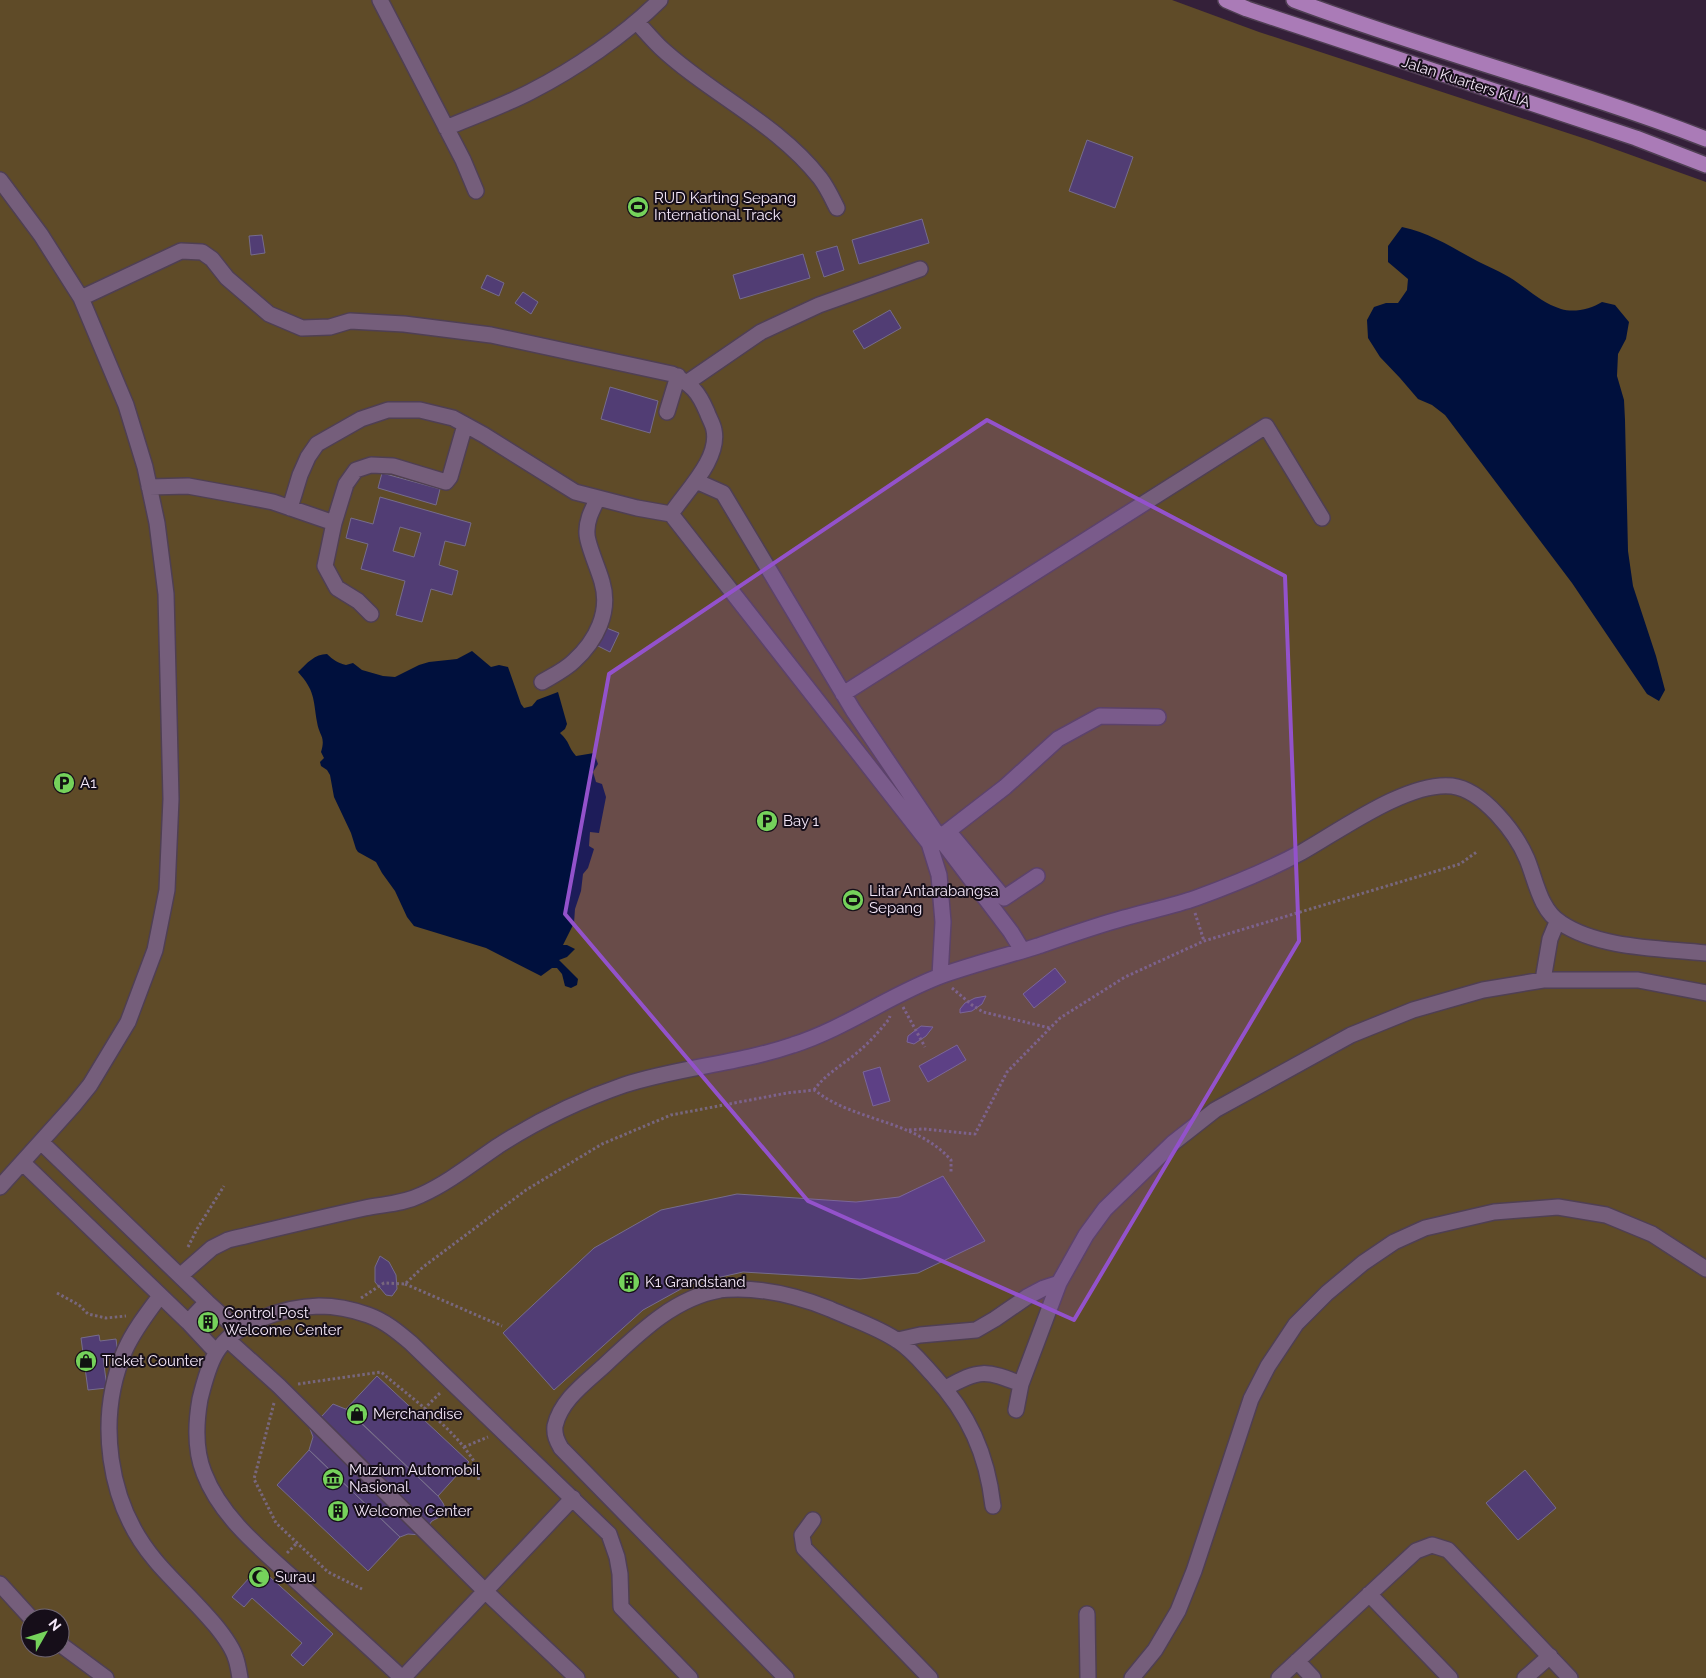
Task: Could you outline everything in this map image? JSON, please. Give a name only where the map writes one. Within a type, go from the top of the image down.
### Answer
[{"type":"main road","name":"Jalan Kuarters KLIA","points":[[1226,0],[1636,138],[1706,165]]},
{"type":"main road","name":"Jalan Kuarters KLIA","points":[[1294,0],[1347,20],[1642,115],[1706,139]]},
{"type":"street","points":[[380,0],[463,160],[476,191]]},
{"type":"street","points":[[446,128],[529,92],[559,76],[637,22],[660,0]]},
{"type":"street","points":[[637,22],[660,47],[777,136],[805,161],[821,179],[837,208]]},
{"type":"street","points":[[0,180],[41,235],[81,298],[126,405],[145,467],[157,523],[166,594],[171,799],[166,890],[155,950],[128,1022],[90,1085],[74,1106],[0,1187]]},
{"type":"street","points":[[81,298],[181,251],[194,250],[202,252],[212,259],[228,278],[269,314],[302,328],[330,327],[350,321],[404,324],[491,336],[672,374],[683,379],[703,404],[714,429],[715,437],[708,460],[696,481],[671,514]]},
{"type":"street","points":[[667,412],[683,379],[761,332],[819,305],[920,269]]},
{"type":"street","points":[[290,508],[300,475],[317,444],[361,419],[388,410],[420,410],[453,418],[484,435],[575,492],[637,508],[671,514],[939,837],[1011,932],[1022,950]]},
{"type":"street","points":[[371,614],[358,601],[337,588],[325,566],[334,524],[346,484],[356,470],[371,465],[393,466],[446,482],[450,477],[465,425]]},
{"type":"street","points":[[843,694],[1266,426],[1322,518]]},
{"type":"street","points":[[696,481],[723,493],[843,694],[939,837],[1004,898],[1037,876]]},
{"type":"street","points":[[150,487],[188,486],[243,496],[290,508],[334,524]]},
{"type":"street","points":[[542,682],[573,662],[586,649],[600,628],[605,609],[603,585],[586,536],[588,520],[598,498]]},
{"type":"street","points":[[939,837],[1005,787],[1058,739],[1092,720],[1100,716],[1158,718]]},
{"type":"street","points":[[180,1276],[205,1253],[228,1240],[376,1206],[402,1203],[424,1194],[519,1133],[590,1098],[652,1077],[739,1061],[796,1045],[940,976],[1113,921],[1191,900],[1302,852],[1392,801],[1414,792],[1435,787],[1452,786],[1467,790],[1495,813],[1512,834],[1524,854],[1539,895],[1546,908],[1558,922],[1579,933],[1600,940],[1706,953]]},
{"type":"street","points":[[939,837],[939,876],[943,922],[940,976]]},
{"type":"street","points":[[1543,980],[1550,939],[1558,922]]},
{"type":"street","points":[[1016,1410],[1021,1384],[1059,1283],[1086,1235],[1105,1209],[1173,1143],[1215,1110],[1351,1035],[1413,1010],[1484,990],[1543,980],[1638,980],[1706,993]]},
{"type":"street","points":[[1456,998],[1488,997]]},
{"type":"street","points":[[1173,1143],[1211,1122]]},
{"type":"street","points":[[41,1142],[207,1302],[233,1335],[279,1386],[484,1591],[578,1678]]},
{"type":"street","points":[[23,1163],[188,1322],[216,1352]]},
{"type":"street","points":[[1132,1678],[1155,1650],[1178,1611],[1194,1572],[1251,1399],[1268,1366],[1296,1324],[1327,1293],[1363,1263],[1394,1242],[1425,1228],[1494,1212],[1558,1207],[1606,1215],[1652,1234],[1706,1269]]},
{"type":"street","points":[[898,1340],[920,1335],[976,1330],[1027,1297],[1059,1283]]},
{"type":"street","points":[[786,1678],[561,1448],[555,1437],[555,1427],[564,1407],[581,1387],[628,1342],[673,1309],[697,1297],[720,1290],[762,1290],[792,1295],[876,1328],[898,1340],[946,1388],[973,1431],[991,1487],[993,1506]]},
{"type":"street","points":[[160,1296],[144,1318],[126,1349],[117,1374],[110,1407],[112,1474],[122,1507],[140,1542],[224,1637],[236,1658],[240,1678]]},
{"type":"street","points":[[188,1322],[207,1302]]},
{"type":"street","points":[[573,1498],[402,1678],[250,1539],[224,1509],[212,1491],[203,1472],[198,1450],[198,1413],[202,1392],[216,1352],[233,1335],[258,1319],[295,1309],[320,1306],[367,1314],[387,1324],[411,1343],[573,1498],[609,1534],[617,1557],[621,1608],[690,1678]]},
{"type":"street","points":[[946,1388],[958,1381],[981,1373],[994,1373],[1021,1384]]},
{"type":"street","points":[[813,1520],[802,1535],[804,1548],[930,1678]]},
{"type":"street","points":[[1279,1678],[1416,1551],[1432,1545],[1448,1550],[1570,1678]]},
{"type":"street","points":[[0,1584],[22,1608]]},
{"type":"street","points":[[1369,1594],[1450,1678]]},
{"type":"street","points":[[1087,1614],[1088,1678]]},
{"type":"street","points":[[70,1651],[106,1678]]},
{"type":"street","points":[[1525,1678],[1550,1656]]},
{"type":"street","points":[[1297,1661],[1312,1678]]},
{"type":"path","points":[[908,1130],[922,1129],[975,1134],[1007,1072],[1060,1018],[1125,977],[1204,941],[1460,864],[1478,851]]},
{"type":"path","points":[[1198,920],[1204,941]]},
{"type":"path","points":[[940,976],[972,1006],[983,1012],[1051,1028]]},
{"type":"path","points":[[897,996],[925,1047]]},
{"type":"path","points":[[814,1090],[833,1070],[874,1038],[889,1019],[897,996]]},
{"type":"path","points":[[405,1284],[423,1268],[526,1190],[602,1144],[671,1115],[787,1093],[814,1090],[831,1101],[908,1130],[941,1149],[952,1160],[952,1172]]},
{"type":"path","points":[[186,1253],[197,1229],[224,1186]]},
{"type":"path","points":[[344,1309],[384,1283],[405,1284],[502,1326]]},
{"type":"path","points":[[57,1293],[79,1305],[88,1314],[106,1318],[130,1316]]},
{"type":"path","points":[[424,1409],[451,1382]]},
{"type":"path","points":[[464,1448],[502,1430]]},
{"type":"highlighted area","points":[[987,420],[1285,576],[1299,941],[1074,1320],[808,1201],[565,914],[609,674]]},
{"type":"shaded area","name":"Litar Antarabangsa Sepang","points":[[0,0],[1172,0],[1259,32],[1592,141],[1706,182],[1706,1678],[0,1678]]},
{"type":"water","points":[[1402,227],[1436,239],[1504,274],[1541,299],[1561,309],[1577,310],[1593,307],[1602,302],[1615,305],[1629,322],[1626,339],[1618,354],[1617,376],[1624,400],[1628,551],[1633,586],[1665,690],[1659,701],[1647,694],[1572,583],[1445,415],[1432,405],[1418,399],[1380,357],[1368,338],[1367,320],[1374,307],[1386,303],[1398,303],[1407,290],[1408,279],[1388,262],[1388,246]]},
{"type":"water","points":[[472,651],[491,667],[499,665],[508,667],[524,708],[532,706],[537,700],[558,692],[567,724],[560,733],[576,756],[594,753],[598,764],[593,772],[596,782],[602,784],[606,797],[599,833],[590,832],[589,846],[594,849],[588,868],[583,874],[581,891],[575,909],[574,923],[563,945],[575,949],[567,957],[559,960],[578,979],[577,985],[571,988],[565,986],[562,974],[557,968],[552,968],[541,976],[486,948],[414,926],[407,917],[395,891],[376,862],[356,849],[351,833],[334,797],[330,775],[321,766],[320,762],[324,758],[321,752],[322,739],[312,695],[308,684],[298,672],[311,660],[327,654],[343,664],[353,663],[362,670],[383,676],[395,677],[419,665],[457,659]]},
{"type":"building","points":[[1087,140],[1133,157],[1115,208],[1069,191]]},
{"type":"building","points":[[922,219],[929,243],[859,264],[852,240]]},
{"type":"building","points":[[262,235],[265,253],[251,255],[249,236]]},
{"type":"building","points":[[837,246],[844,270],[824,277],[816,252]]},
{"type":"building","points":[[803,254],[810,278],[740,299],[733,275]]},
{"type":"building","points":[[487,275],[504,283],[499,296],[481,288]]},
{"type":"building","points":[[523,292],[538,302],[531,314],[515,303]]},
{"type":"building","points":[[890,310],[901,328],[864,349],[853,331]]},
{"type":"building","points":[[610,387],[658,401],[650,433],[601,419]]},
{"type":"building","points":[[382,473],[440,489],[436,505],[378,488]]},
{"type":"building","points":[[380,497],[471,523],[465,546],[445,541],[439,565],[458,571],[452,595],[431,589],[422,622],[396,615],[405,581],[361,569],[368,544],[346,538],[351,518],[373,524]],"holes":[[[400,527],[421,533],[414,557],[393,551]]]},
{"type":"building","points":[[604,627],[619,633],[610,652],[596,645]]},
{"type":"building","points":[[1055,968],[1066,982],[1034,1008],[1023,994]]},
{"type":"building","points":[[986,996],[982,1004],[972,1011],[960,1013],[960,1009],[965,1003],[975,998]]},
{"type":"building","points":[[921,1026],[933,1027],[926,1036],[914,1044],[907,1042],[908,1036]]},
{"type":"building","points":[[957,1045],[966,1060],[928,1082],[919,1066]]},
{"type":"building","points":[[880,1067],[890,1101],[873,1106],[863,1072]]},
{"type":"building","name":"K1 Grandstand","points":[[943,1176],[985,1241],[918,1273],[860,1279],[743,1272],[690,1284],[643,1310],[554,1390],[503,1333],[594,1248],[661,1210],[737,1194],[856,1202],[899,1197]]},
{"type":"building","points":[[380,1256],[389,1262],[396,1275],[397,1289],[392,1296],[386,1295],[375,1282],[375,1267]]},
{"type":"building","name":"Control Post Welcome Center","points":[[208,1310],[220,1323],[209,1333],[197,1321]]},
{"type":"building","points":[[99,1335],[100,1341],[116,1339],[118,1355],[103,1357],[107,1388],[88,1390],[81,1338]]},
{"type":"building","name":"Welcome Center","points":[[377,1376],[469,1462],[438,1496],[346,1409]]},
{"type":"building","points":[[333,1404],[348,1410],[438,1496],[443,1503],[447,1513],[432,1521],[421,1535],[408,1534],[400,1537],[309,1450],[313,1437],[309,1426]]},
{"type":"building","name":"Welcome Center","points":[[309,1450],[400,1537],[368,1571],[277,1485]]},
{"type":"building","points":[[1525,1470],[1556,1508],[1518,1540],[1486,1503]]},
{"type":"building","points":[[259,1567],[333,1634],[303,1666],[291,1655],[302,1643],[252,1598],[244,1607],[232,1597]]},
{"type":"place","name":"RUD Karting Sepang International Track","points":[[638,207]]},
{"type":"place","name":"A1","points":[[64,783]]},
{"type":"place","name":"Bay 1","points":[[767,821]]},
{"type":"place","name":"Litar Antarabangsa Sepang","points":[[853,900]]},
{"type":"place","name":"K1 Grandstand","points":[[629,1282]]},
{"type":"place","name":"Control Post Welcome Center","points":[[208,1322]]},
{"type":"place","name":"Ticket Counter","points":[[86,1361]]},
{"type":"place","name":"Merchandise","points":[[357,1414]]},
{"type":"place","name":"Muzium Automobil Nasional","points":[[333,1479]]},
{"type":"place","name":"Welcome Center","points":[[338,1511]]},
{"type":"place","name":"Surau","points":[[259,1577]]}]
